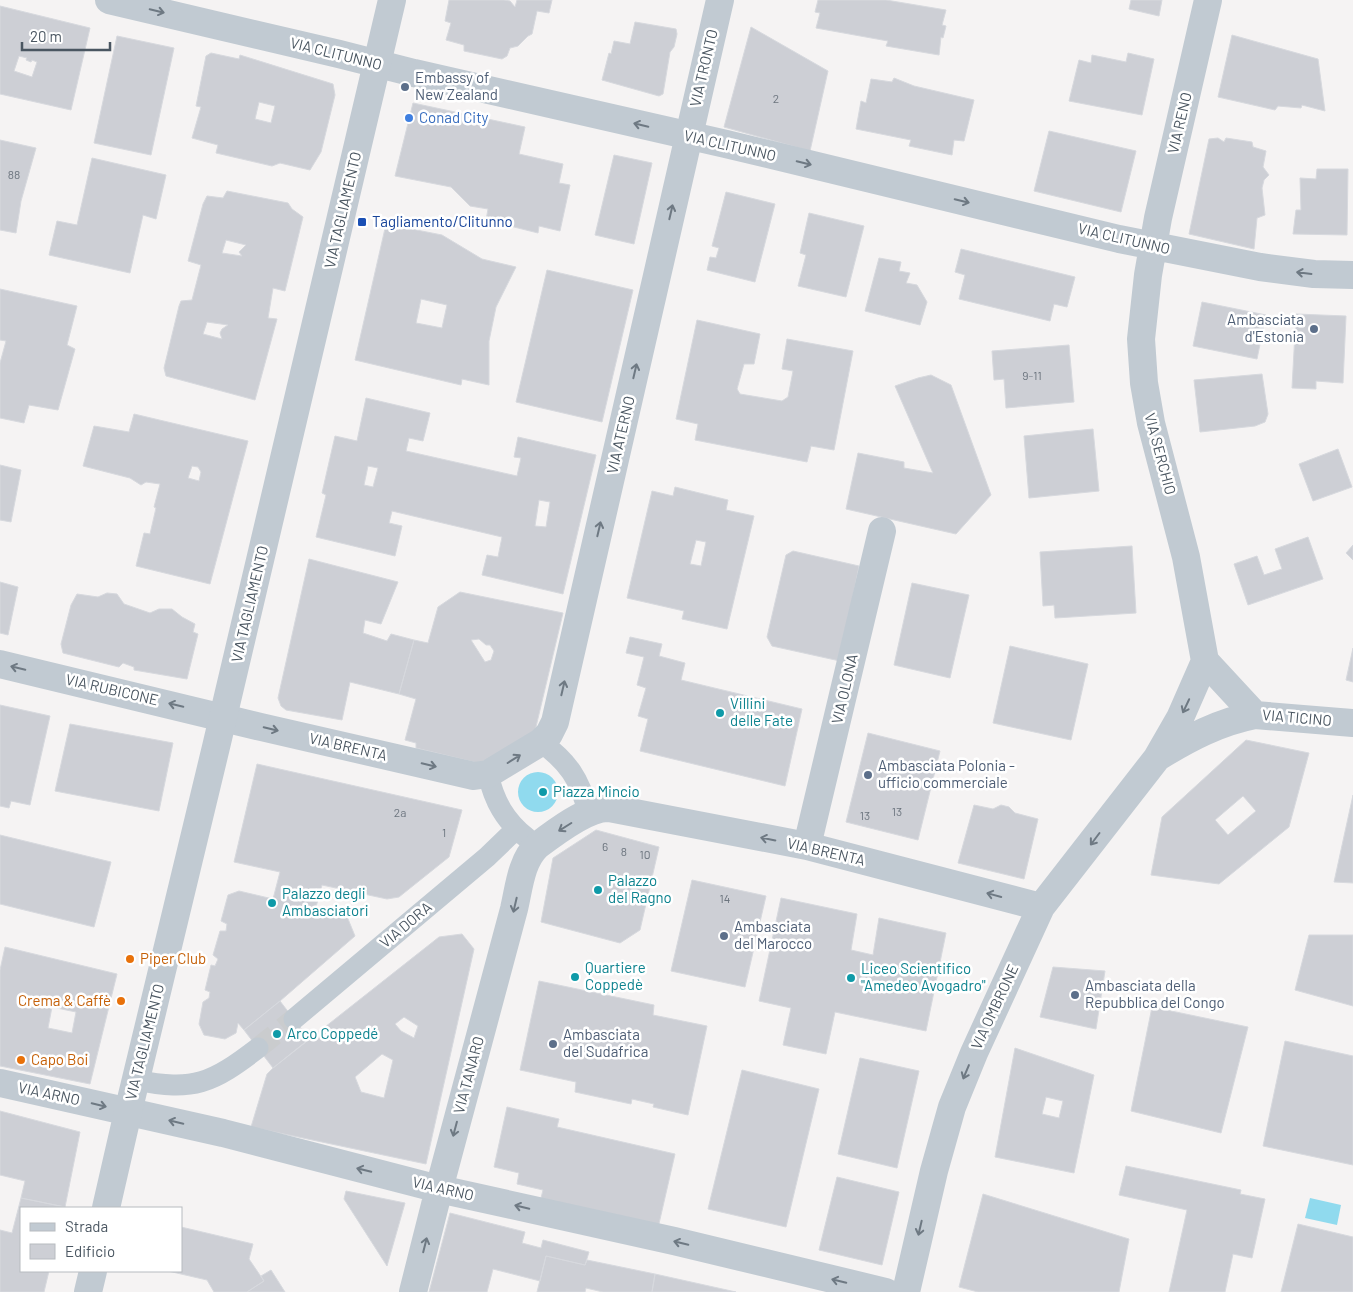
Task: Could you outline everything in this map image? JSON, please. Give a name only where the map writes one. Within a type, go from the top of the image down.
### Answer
[{"type":"street","name":"VIA CLITUNNO","points":[[110,0],[1153,246],[1235,263],[1299,273],[1353,275]]},
{"type":"street","name":"VIA TAGLIAMENTO","points":[[106,1207],[224,717],[392,0]]},
{"type":"street","name":"VIA TRONTO","points":[[688,136],[720,0]]},
{"type":"street","name":"VIA RENO","points":[[1153,246],[1208,0]]},
{"type":"street","name":"VIA ATERNO","points":[[545,738],[554,728],[557,716],[688,136]]},
{"type":"street","name":"VIA SERCHIO","points":[[1153,246],[1142,326],[1141,356],[1144,383],[1153,430],[1186,557],[1205,661]]},
{"type":"street","name":"VIA OLONA","points":[[807,846],[882,531]]},
{"type":"street","name":"VIA TICINO","points":[[1205,661],[1255,715],[1353,723]]},
{"type":"street","name":"VIA OMBRONE","points":[[906,1292],[934,1171],[952,1107],[1041,907],[1157,758],[1180,718],[1205,661]]},
{"type":"street","name":"VIA RUBICONE","points":[[0,664],[224,717]]},
{"type":"street","name":"VIA OMBRONE","points":[[1157,758],[1208,729],[1231,720],[1255,715]]},
{"type":"street","name":"VIA BRENTA","points":[[224,717],[481,775]]},
{"type":"street","points":[[545,738],[574,773],[585,799],[599,810],[532,852],[505,817],[492,790],[481,775],[545,738]]},
{"type":"street","name":"VIA BRENTA","points":[[599,810],[807,846],[1041,907]]},
{"type":"street","name":"VIA DORA","points":[[294,1019],[487,857],[516,829]]},
{"type":"street","name":"VIA TANARO","points":[[413,1292],[438,1189],[532,852]]},
{"type":"street","points":[[136,1080],[173,1086],[202,1082],[224,1073],[258,1048]]},
{"type":"street","name":"VIA ARNO","points":[[0,1083],[223,1133],[438,1189],[674,1241],[886,1292]]},
{"type":"street","points":[[88,1292],[93,1272]]},
{"type":"water","points":[[538,772],[549,775],[555,781],[558,792],[555,803],[549,809],[538,812],[527,809],[521,803],[518,792],[521,781],[527,775]]},
{"type":"water","points":[[1310,1198],[1341,1205],[1337,1225],[1305,1218]]},
{"type":"building","points":[[449,0],[504,0],[510,1],[515,7],[517,0],[552,0],[549,13],[537,11],[532,34],[518,46],[510,48],[507,56],[502,59],[464,51],[464,45],[446,40],[451,23],[445,21]]},
{"type":"building","points":[[818,0],[886,0],[946,10],[942,25],[946,26],[943,38],[941,37],[939,55],[886,46],[888,41],[816,28],[820,13],[815,12]]},
{"type":"building","points":[[1131,0],[1162,0],[1159,16],[1129,9]]},
{"type":"building","points":[[0,6],[90,28],[71,110],[0,94]],"holes":[[[19,56],[27,58],[26,60],[37,62],[32,77],[14,71]]]},
{"type":"building","points":[[635,22],[676,29],[677,34],[674,47],[670,52],[663,94],[659,96],[602,80],[614,41],[630,44]]},
{"type":"building","points":[[751,27],[828,71],[810,151],[724,127]]},
{"type":"building","points":[[1232,35],[1318,59],[1325,111],[1302,105],[1301,108],[1278,106],[1275,110],[1218,97]]},
{"type":"building","points":[[117,36],[174,48],[151,155],[94,143]]},
{"type":"building","points":[[211,53],[239,59],[240,55],[333,84],[335,95],[321,152],[310,170],[280,163],[272,166],[216,153],[218,145],[192,138],[201,107],[196,106],[206,56]],"holes":[[[259,102],[275,106],[271,123],[255,119]]]},
{"type":"building","points":[[1128,53],[1154,59],[1142,115],[1069,101],[1079,60],[1091,63],[1092,55],[1126,62]]},
{"type":"building","points":[[894,78],[914,86],[974,100],[964,141],[954,140],[952,155],[909,146],[911,140],[856,129],[861,101],[866,103],[871,79],[892,82]]},
{"type":"building","points":[[413,103],[525,127],[519,154],[563,164],[559,183],[570,185],[560,231],[539,226],[538,233],[486,220],[488,209],[470,206],[451,187],[395,176]]},
{"type":"building","points":[[1049,131],[1136,151],[1121,212],[1034,191]]},
{"type":"building","points":[[1218,138],[1224,142],[1226,138],[1252,142],[1253,147],[1266,151],[1263,167],[1269,175],[1264,180],[1262,188],[1265,215],[1257,218],[1254,249],[1189,234],[1209,139]]},
{"type":"building","points":[[0,140],[36,148],[21,201],[16,233],[0,230]]},
{"type":"building","points":[[614,155],[652,163],[634,244],[595,235]]},
{"type":"building","points":[[92,158],[166,175],[156,219],[143,215],[130,273],[49,255],[57,221],[77,225]]},
{"type":"building","points":[[1317,169],[1348,169],[1347,235],[1293,234],[1296,210],[1301,210],[1300,178],[1316,179]]},
{"type":"building","points":[[227,191],[288,203],[292,209],[303,217],[285,291],[273,288],[268,318],[277,319],[255,400],[166,376],[164,368],[179,306],[181,301],[192,300],[201,265],[188,261],[203,204],[207,196],[223,198]],"holes":[[[226,240],[246,245],[239,252],[242,256],[222,253]],[[207,322],[228,325],[220,333],[222,339],[203,334]]]},
{"type":"building","points":[[726,192],[775,204],[755,282],[707,270],[710,257],[716,258],[719,248],[712,246]]},
{"type":"building","points":[[809,213],[864,226],[846,297],[798,286],[806,255],[800,253]]},
{"type":"building","points":[[386,224],[442,235],[482,259],[516,267],[496,307],[489,341],[489,385],[462,379],[461,385],[355,360]],"holes":[[[421,299],[447,305],[442,328],[416,323]]]},
{"type":"building","points":[[961,249],[1075,277],[1067,307],[1054,304],[1050,321],[959,299],[965,275],[955,272]]},
{"type":"building","points":[[879,258],[901,262],[899,271],[910,273],[906,283],[917,285],[927,302],[920,325],[865,311]]},
{"type":"building","points":[[547,270],[633,290],[602,422],[516,402]]},
{"type":"building","points":[[0,289],[77,306],[67,345],[75,349],[58,410],[29,405],[24,423],[0,418],[0,363],[6,341],[0,340]]},
{"type":"building","points":[[1202,302],[1266,315],[1257,359],[1193,346]]},
{"type":"building","points":[[1296,314],[1346,316],[1343,383],[1316,381],[1316,389],[1292,388]]},
{"type":"building","points":[[697,320],[760,334],[754,364],[744,364],[737,389],[740,394],[782,401],[788,397],[793,371],[782,369],[787,339],[853,351],[834,450],[811,446],[807,462],[695,440],[698,424],[676,419]]},
{"type":"building","points":[[1069,345],[1074,402],[1006,408],[1004,379],[994,380],[992,351]]},
{"type":"building","points":[[1262,374],[1268,414],[1265,422],[1255,426],[1200,432],[1194,380]]},
{"type":"building","points":[[931,375],[951,385],[991,495],[956,534],[846,509],[858,453],[904,462],[904,468],[933,473],[895,386]]},
{"type":"building","points":[[366,398],[430,413],[423,441],[409,438],[406,451],[517,476],[521,458],[514,457],[518,437],[596,455],[563,594],[482,575],[487,555],[498,557],[502,537],[392,511],[389,523],[402,526],[395,556],[316,537],[326,495],[322,493],[335,436],[357,441]],"holes":[[[368,466],[378,468],[373,487],[364,485]],[[539,500],[550,502],[546,527],[535,526]]]},
{"type":"building","points":[[134,414],[248,441],[210,584],[136,566],[144,533],[150,534],[160,484],[146,482],[141,485],[130,478],[83,466],[94,426],[129,432]],"holes":[[[192,466],[198,467],[201,472],[199,481],[188,478]]]},
{"type":"building","points":[[1093,429],[1099,491],[1029,498],[1024,436]]},
{"type":"building","points":[[1338,449],[1352,487],[1313,501],[1299,464]]},
{"type":"building","points":[[0,465],[21,470],[11,522],[0,520]]},
{"type":"building","points":[[675,487],[728,500],[726,510],[754,516],[727,629],[682,619],[684,611],[627,598],[652,491],[673,496]],"holes":[[[696,540],[706,542],[701,566],[690,564]]]},
{"type":"building","points":[[1308,537],[1323,579],[1248,605],[1234,564],[1257,556],[1264,575],[1282,569],[1275,549]]},
{"type":"building","points":[[1353,545],[1353,560],[1346,553]]},
{"type":"building","points":[[1132,546],[1136,613],[1055,618],[1054,605],[1043,606],[1040,552]]},
{"type":"building","points":[[793,551],[859,566],[840,661],[772,646],[767,637],[786,555]]},
{"type":"building","points":[[309,559],[398,582],[381,624],[365,620],[363,633],[387,641],[391,634],[414,640],[399,694],[350,682],[342,720],[286,710],[281,706],[278,698]]},
{"type":"building","points":[[0,582],[18,587],[8,635],[0,633]]},
{"type":"building","points":[[912,583],[969,595],[950,678],[894,665]]},
{"type":"building","points":[[460,592],[563,613],[535,731],[492,758],[478,763],[416,748],[416,743],[405,740],[416,699],[399,694],[414,640],[428,643],[438,607]],"holes":[[[479,639],[486,645],[490,645],[494,651],[491,660],[485,662],[471,640]]]},
{"type":"building","points":[[107,593],[117,594],[124,604],[150,613],[159,609],[172,609],[195,624],[193,632],[198,634],[187,679],[134,670],[134,667],[123,663],[119,667],[63,653],[61,644],[71,605],[77,594],[98,597]]},
{"type":"building","name":"Villini delle Fate","points":[[630,637],[662,644],[659,656],[685,663],[681,680],[802,709],[785,786],[640,751],[648,719],[638,716],[646,688],[637,685],[644,657],[626,653]]},
{"type":"building","points":[[1010,646],[1088,664],[1071,740],[993,723]]},
{"type":"building","points":[[1353,648],[1353,682],[1346,680]]},
{"type":"building","points":[[0,705],[50,716],[30,805],[11,801],[9,808],[0,806]]},
{"type":"building","points":[[70,724],[173,743],[159,811],[55,791]]},
{"type":"building","points":[[868,733],[940,751],[918,840],[846,822]]},
{"type":"building","points":[[1246,740],[1309,753],[1289,827],[1219,884],[1151,875],[1162,817]],"holes":[[[1243,796],[1256,811],[1228,835],[1215,820]]]},
{"type":"building","name":"Palazzo degli Ambasciatori","points":[[257,764],[462,810],[449,857],[399,897],[387,899],[322,885],[316,907],[336,910],[346,914],[355,936],[244,1030],[238,1023],[236,1033],[225,1039],[204,1035],[199,1024],[203,1002],[209,998],[210,992],[205,990],[211,965],[215,966],[218,959],[213,955],[220,931],[226,931],[227,924],[221,921],[228,895],[239,891],[273,899],[280,872],[234,862]]},
{"type":"building","points":[[1353,795],[1353,883],[1334,882]]},
{"type":"building","points":[[974,805],[993,809],[1001,805],[1009,807],[1015,813],[1038,819],[1024,879],[958,863]]},
{"type":"building","name":"Palazzo del Ragno","points":[[596,830],[659,847],[640,930],[620,943],[541,922],[553,858]]},
{"type":"building","points":[[0,835],[111,862],[94,927],[0,904]]},
{"type":"building","points":[[692,880],[766,896],[745,987],[671,971]]},
{"type":"building","name":"Liceo Scientifico \"Amedeo Avogadro\"","points":[[781,898],[857,914],[851,950],[873,955],[879,918],[946,933],[926,1031],[835,1012],[826,1054],[783,1045],[791,1008],[759,1001]]},
{"type":"building","points":[[462,934],[474,949],[426,1164],[251,1127],[267,1074],[439,937]],"holes":[[[404,1017],[418,1026],[414,1038],[401,1031],[395,1024]],[[382,1054],[393,1060],[384,1098],[361,1092],[355,1077]]]},
{"type":"building","points":[[1309,935],[1353,935],[1353,1006],[1295,990]]},
{"type":"building","points":[[5,947],[117,974],[90,1084],[0,1066],[0,970]],"holes":[[[52,1007],[76,1012],[72,1033],[48,1028]]]},
{"type":"building","points":[[1053,967],[1105,971],[1096,1029],[1040,1017]]},
{"type":"building","points":[[539,981],[654,1005],[653,1015],[707,1026],[688,1115],[653,1107],[654,1104],[632,1099],[631,1104],[575,1092],[576,1082],[520,1070]]},
{"type":"building","name":"Arco Coppedé","points":[[280,1001],[309,1039],[273,1068],[244,1030]]},
{"type":"building","points":[[1152,1007],[1248,1027],[1221,1133],[1131,1111]]},
{"type":"building","points":[[1285,1041],[1353,1056],[1353,1165],[1263,1146]]},
{"type":"building","points":[[1015,1048],[1094,1075],[1074,1173],[995,1157]],"holes":[[[1046,1097],[1063,1101],[1059,1118],[1042,1114]]]},
{"type":"building","points":[[860,1058],[919,1071],[897,1168],[838,1154]]},
{"type":"building","points":[[742,1070],[819,1089],[786,1227],[708,1209]]},
{"type":"building","points":[[507,1107],[559,1119],[557,1127],[675,1154],[658,1228],[540,1202],[543,1190],[517,1184],[519,1173],[494,1167]]},
{"type":"building","points":[[0,1111],[80,1132],[65,1207],[21,1198],[25,1181],[0,1175]]},
{"type":"building","points":[[1126,1166],[1241,1190],[1240,1194],[1265,1199],[1252,1258],[1233,1254],[1225,1292],[1169,1292],[1187,1210],[1119,1195]]},
{"type":"building","points":[[837,1177],[899,1192],[882,1265],[819,1250]]},
{"type":"building","points":[[346,1191],[405,1203],[387,1266],[344,1199]]},
{"type":"building","points":[[983,1194],[1129,1239],[1119,1292],[978,1292],[959,1287]]},
{"type":"building","points":[[21,1198],[65,1207],[20,1207],[20,1272],[49,1272],[44,1292],[0,1292],[0,1230],[12,1233]]},
{"type":"building","points":[[450,1213],[525,1232],[522,1243],[541,1248],[543,1240],[589,1252],[585,1265],[546,1256],[540,1281],[493,1269],[487,1292],[429,1292]]},
{"type":"building","points":[[1298,1224],[1353,1237],[1353,1292],[1281,1292]]},
{"type":"building","points":[[182,1227],[253,1244],[249,1259],[264,1281],[247,1292],[214,1292],[207,1280],[172,1272],[182,1272]]},
{"type":"building","points":[[546,1256],[585,1265],[587,1260],[655,1274],[652,1292],[603,1292],[586,1288],[585,1292],[537,1292]]},
{"type":"building","points":[[271,1270],[285,1292],[247,1292],[264,1281],[261,1276]]},
{"type":"building","points":[[655,1274],[736,1292],[652,1292]]},
{"type":"tunnel","points":[[258,1048],[294,1019]]},
{"type":"place","name":"Embassy of New Zealand","points":[[405,87]]},
{"type":"place","name":"Conad City","points":[[409,118]]},
{"type":"place","name":"Tagliamento/Clitunno","points":[[362,222]]},
{"type":"place","name":"Ambasciata d'Estonia","points":[[1314,329]]},
{"type":"place","name":"Villini delle Fate","points":[[720,713]]},
{"type":"place","name":"Ambasciata Polonia - ufficio commerciale","points":[[868,775]]},
{"type":"place","name":"Piazza Mincio","points":[[543,792]]},
{"type":"place","name":"Palazzo del Ragno","points":[[598,890]]},
{"type":"place","name":"Palazzo degli Ambasciatori","points":[[272,903]]},
{"type":"place","name":"Ambasciata del Marocco","points":[[724,936]]},
{"type":"place","name":"Piper Club","points":[[130,959]]},
{"type":"place","name":"Quartiere Coppedè","points":[[575,977]]},
{"type":"place","name":"Liceo Scientifico \"Amedeo Avogadro\"","points":[[851,978]]},
{"type":"place","name":"Ambasciata della Repubblica del Congo","points":[[1075,995]]},
{"type":"place","name":"Crema & Caffè","points":[[121,1001]]},
{"type":"place","name":"Arco Coppedé","points":[[277,1034]]},
{"type":"place","name":"Ambasciata del Sudafrica","points":[[553,1044]]},
{"type":"place","name":"Capo Boi","points":[[21,1060]]}]
